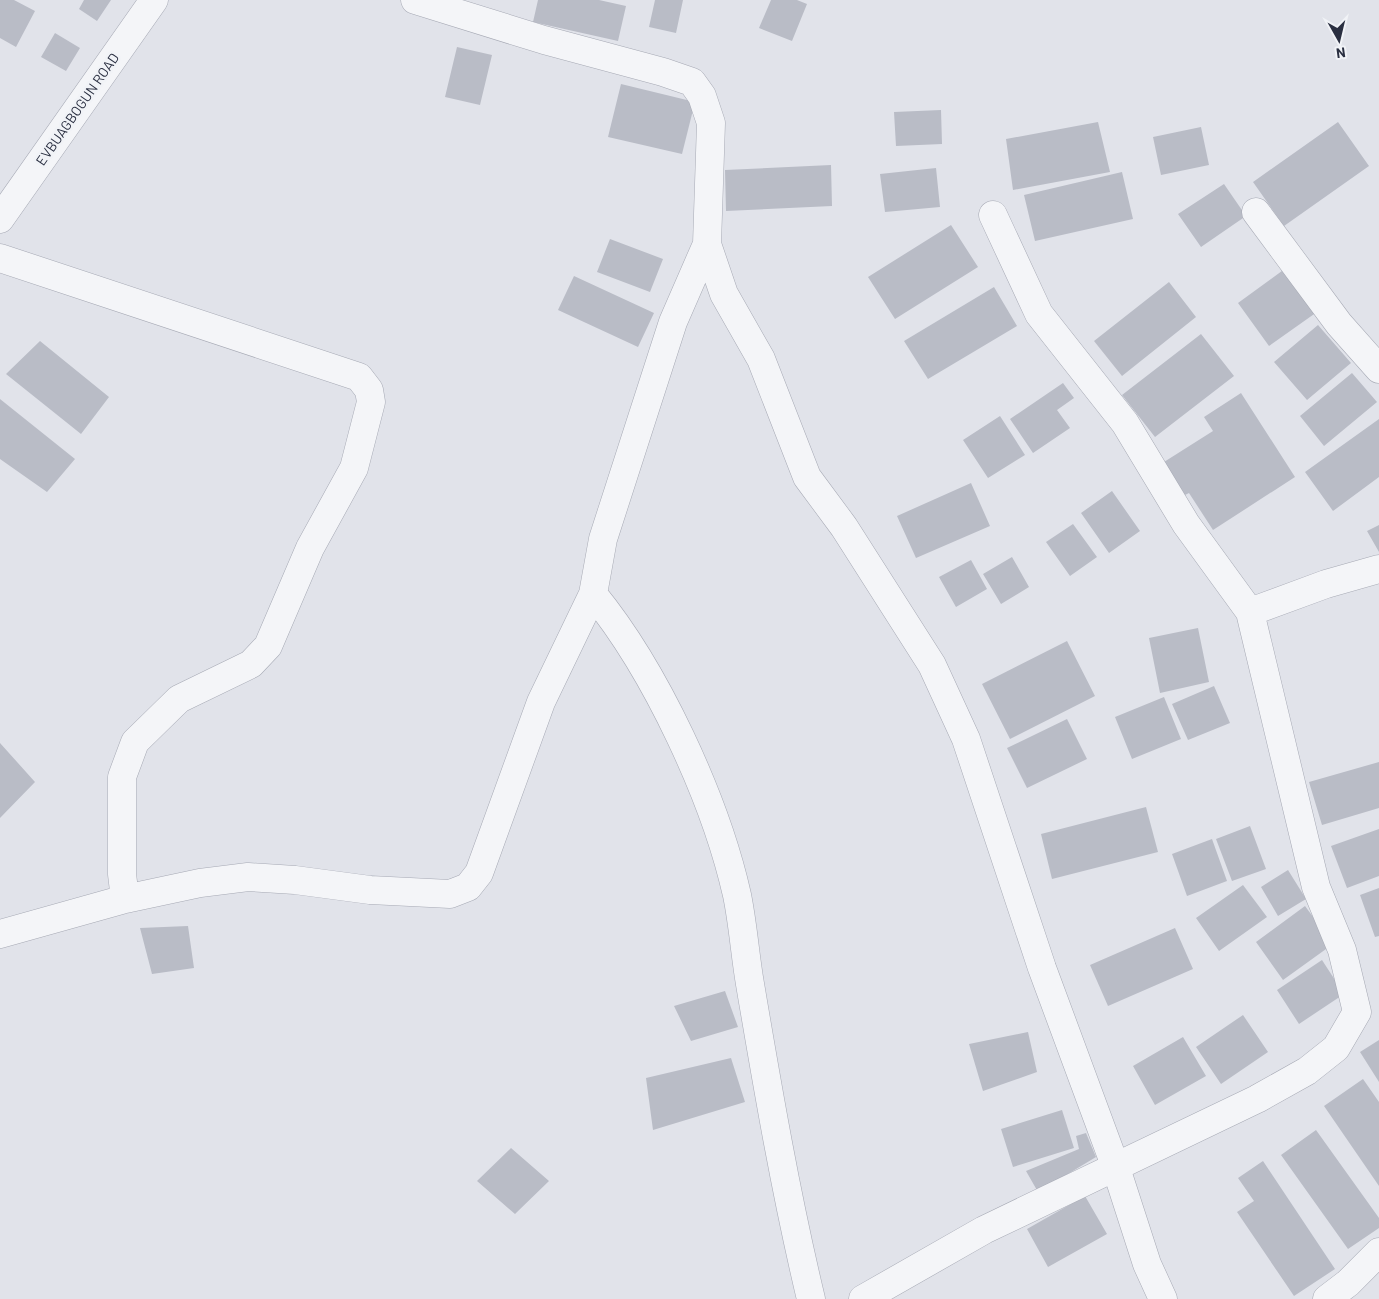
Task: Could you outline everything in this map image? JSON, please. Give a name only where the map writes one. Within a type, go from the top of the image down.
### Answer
[{"type":"street","name":"EVBUAGBOGUN ROAD","points":[[0,219],[154,0]]},
{"type":"street","points":[[414,0],[544,40],[662,72],[692,82],[702,96],[711,123],[707,244],[724,294],[761,359],[807,477],[844,527],[932,665],[966,739],[1042,968],[1116,1168],[1147,1264],[1163,1299]]},
{"type":"street","points":[[1256,212],[1339,324],[1379,369]]},
{"type":"street","points":[[863,1299],[984,1230],[1257,1099],[1307,1071],[1336,1048],[1357,1012],[1342,950],[1316,887],[1250,612],[1186,524],[1125,423],[1039,314],[993,215]]},
{"type":"street","points":[[0,934],[125,899],[200,884],[248,877],[295,880],[370,890],[450,894],[468,887],[479,873],[541,702],[593,594],[603,539],[672,322],[707,244]]},
{"type":"street","points":[[0,258],[359,377],[369,390],[371,402],[354,468],[310,548],[268,646],[251,664],[179,699],[134,742],[122,777],[122,874],[125,899]]},
{"type":"street","points":[[1250,612],[1326,584],[1379,569]]},
{"type":"street","points":[[593,594],[615,621],[664,707],[710,805],[736,895],[749,982],[791,1217],[811,1299]]},
{"type":"street","points":[[1327,1299],[1348,1283],[1379,1252]]},
{"type":"building","points":[[0,0],[14,0],[35,11],[16,47],[0,38]]},
{"type":"building","points":[[84,0],[111,0],[97,21],[79,9]]},
{"type":"building","points":[[538,0],[599,0],[626,6],[618,41],[533,22]]},
{"type":"building","points":[[655,0],[683,0],[676,33],[649,27]]},
{"type":"building","points":[[771,0],[797,0],[807,4],[792,41],[759,28]]},
{"type":"building","points":[[55,33],[80,48],[66,71],[41,57]]},
{"type":"building","points":[[457,47],[492,55],[480,105],[445,97]]},
{"type":"building","points":[[621,84],[695,102],[682,154],[608,137]]},
{"type":"building","points":[[941,110],[942,144],[896,146],[894,112]]},
{"type":"building","points":[[1098,122],[1110,172],[1013,190],[1006,139]]},
{"type":"building","points":[[1338,122],[1369,166],[1284,226],[1253,182]]},
{"type":"building","points":[[1201,127],[1209,165],[1161,175],[1153,137]]},
{"type":"building","points":[[831,165],[832,206],[726,211],[725,170]]},
{"type":"building","points":[[936,168],[940,207],[885,212],[880,174]]},
{"type":"building","points":[[1122,172],[1133,219],[1035,241],[1024,195]]},
{"type":"building","points":[[1224,184],[1246,216],[1201,247],[1178,214]]},
{"type":"building","points":[[951,225],[978,267],[895,319],[868,277]]},
{"type":"building","points":[[610,239],[663,259],[650,292],[597,272]]},
{"type":"building","points":[[1286,268],[1317,312],[1269,346],[1238,303]]},
{"type":"building","points":[[574,276],[654,313],[638,347],[558,310]]},
{"type":"building","points":[[1169,282],[1196,317],[1122,376],[1094,341]]},
{"type":"building","points":[[994,287],[1017,326],[928,379],[904,341]]},
{"type":"building","points":[[1318,325],[1351,363],[1307,400],[1274,362]]},
{"type":"building","points":[[1201,334],[1234,376],[1155,437],[1122,395]]},
{"type":"building","points":[[40,341],[109,397],[81,434],[6,374]]},
{"type":"building","points":[[1352,373],[1377,402],[1324,446],[1300,416]]},
{"type":"building","points":[[1063,383],[1074,398],[1057,410],[1070,428],[1033,453],[1010,419]]},
{"type":"building","points":[[1241,393],[1295,477],[1213,530],[1189,493],[1185,495],[1164,462],[1213,431],[1204,417]]},
{"type":"building","points":[[0,399],[75,459],[47,492],[0,459]]},
{"type":"building","points":[[1000,416],[1025,455],[988,478],[963,440]]},
{"type":"building","points":[[1379,419],[1379,477],[1333,511],[1305,472]]},
{"type":"building","points":[[971,483],[990,526],[916,558],[897,516]]},
{"type":"building","points":[[1112,491],[1140,531],[1109,553],[1081,513]]},
{"type":"building","points":[[1073,524],[1097,557],[1070,576],[1046,542]]},
{"type":"building","points":[[1379,525],[1379,552],[1367,531]]},
{"type":"building","points":[[1012,557],[1029,587],[1001,604],[983,574]]},
{"type":"building","points":[[971,560],[987,589],[956,607],[939,577]]},
{"type":"building","points":[[1198,628],[1209,682],[1160,693],[1149,638]]},
{"type":"building","points":[[1067,641],[1095,696],[1010,739],[982,684]]},
{"type":"building","points":[[1214,686],[1230,723],[1188,740],[1172,704]]},
{"type":"building","points":[[1164,697],[1181,739],[1132,759],[1115,717]]},
{"type":"building","points":[[1067,719],[1087,759],[1027,788],[1007,748]]},
{"type":"building","points":[[0,743],[35,782],[0,818]]},
{"type":"building","points":[[1379,762],[1379,808],[1322,825],[1309,782]]},
{"type":"building","points":[[1146,807],[1158,852],[1052,879],[1041,834]]},
{"type":"building","points":[[1250,826],[1266,869],[1232,881],[1216,839]]},
{"type":"building","points":[[1379,829],[1379,876],[1347,888],[1331,846]]},
{"type":"building","points":[[1212,839],[1227,881],[1187,896],[1172,854]]},
{"type":"building","points":[[1288,870],[1306,899],[1278,916],[1261,887]]},
{"type":"building","points":[[1243,885],[1267,917],[1219,951],[1196,918]]},
{"type":"building","points":[[1379,888],[1379,936],[1375,937],[1360,895]]},
{"type":"building","points":[[1305,906],[1333,944],[1283,980],[1256,942]]},
{"type":"building","points":[[188,926],[194,968],[152,974],[140,928]]},
{"type":"building","points":[[1175,928],[1193,969],[1108,1006],[1090,965]]},
{"type":"building","points":[[1322,960],[1344,994],[1299,1024],[1277,990]]},
{"type":"building","points":[[725,991],[738,1027],[691,1041],[674,1006]]},
{"type":"building","points":[[1243,1015],[1268,1052],[1221,1084],[1196,1047]]},
{"type":"building","points":[[1028,1032],[1037,1072],[983,1091],[969,1044]]},
{"type":"building","points":[[1183,1037],[1206,1076],[1155,1105],[1133,1066]]},
{"type":"building","points":[[1379,1040],[1379,1082],[1360,1052]]},
{"type":"building","points":[[731,1058],[745,1102],[653,1130],[646,1078]]},
{"type":"building","points":[[1363,1079],[1379,1102],[1379,1186],[1324,1106]]},
{"type":"building","points":[[1062,1110],[1074,1148],[1013,1167],[1001,1129]]},
{"type":"building","points":[[1316,1130],[1379,1218],[1379,1228],[1348,1249],[1281,1155]]},
{"type":"building","points":[[1086,1133],[1096,1157],[1038,1192],[1026,1171],[1079,1149],[1076,1136]]},
{"type":"building","points":[[511,1148],[549,1181],[515,1214],[477,1181]]},
{"type":"building","points":[[1263,1161],[1335,1269],[1294,1296],[1237,1212],[1254,1201],[1238,1178]]},
{"type":"building","points":[[1085,1196],[1107,1234],[1048,1267],[1027,1229]]}]
